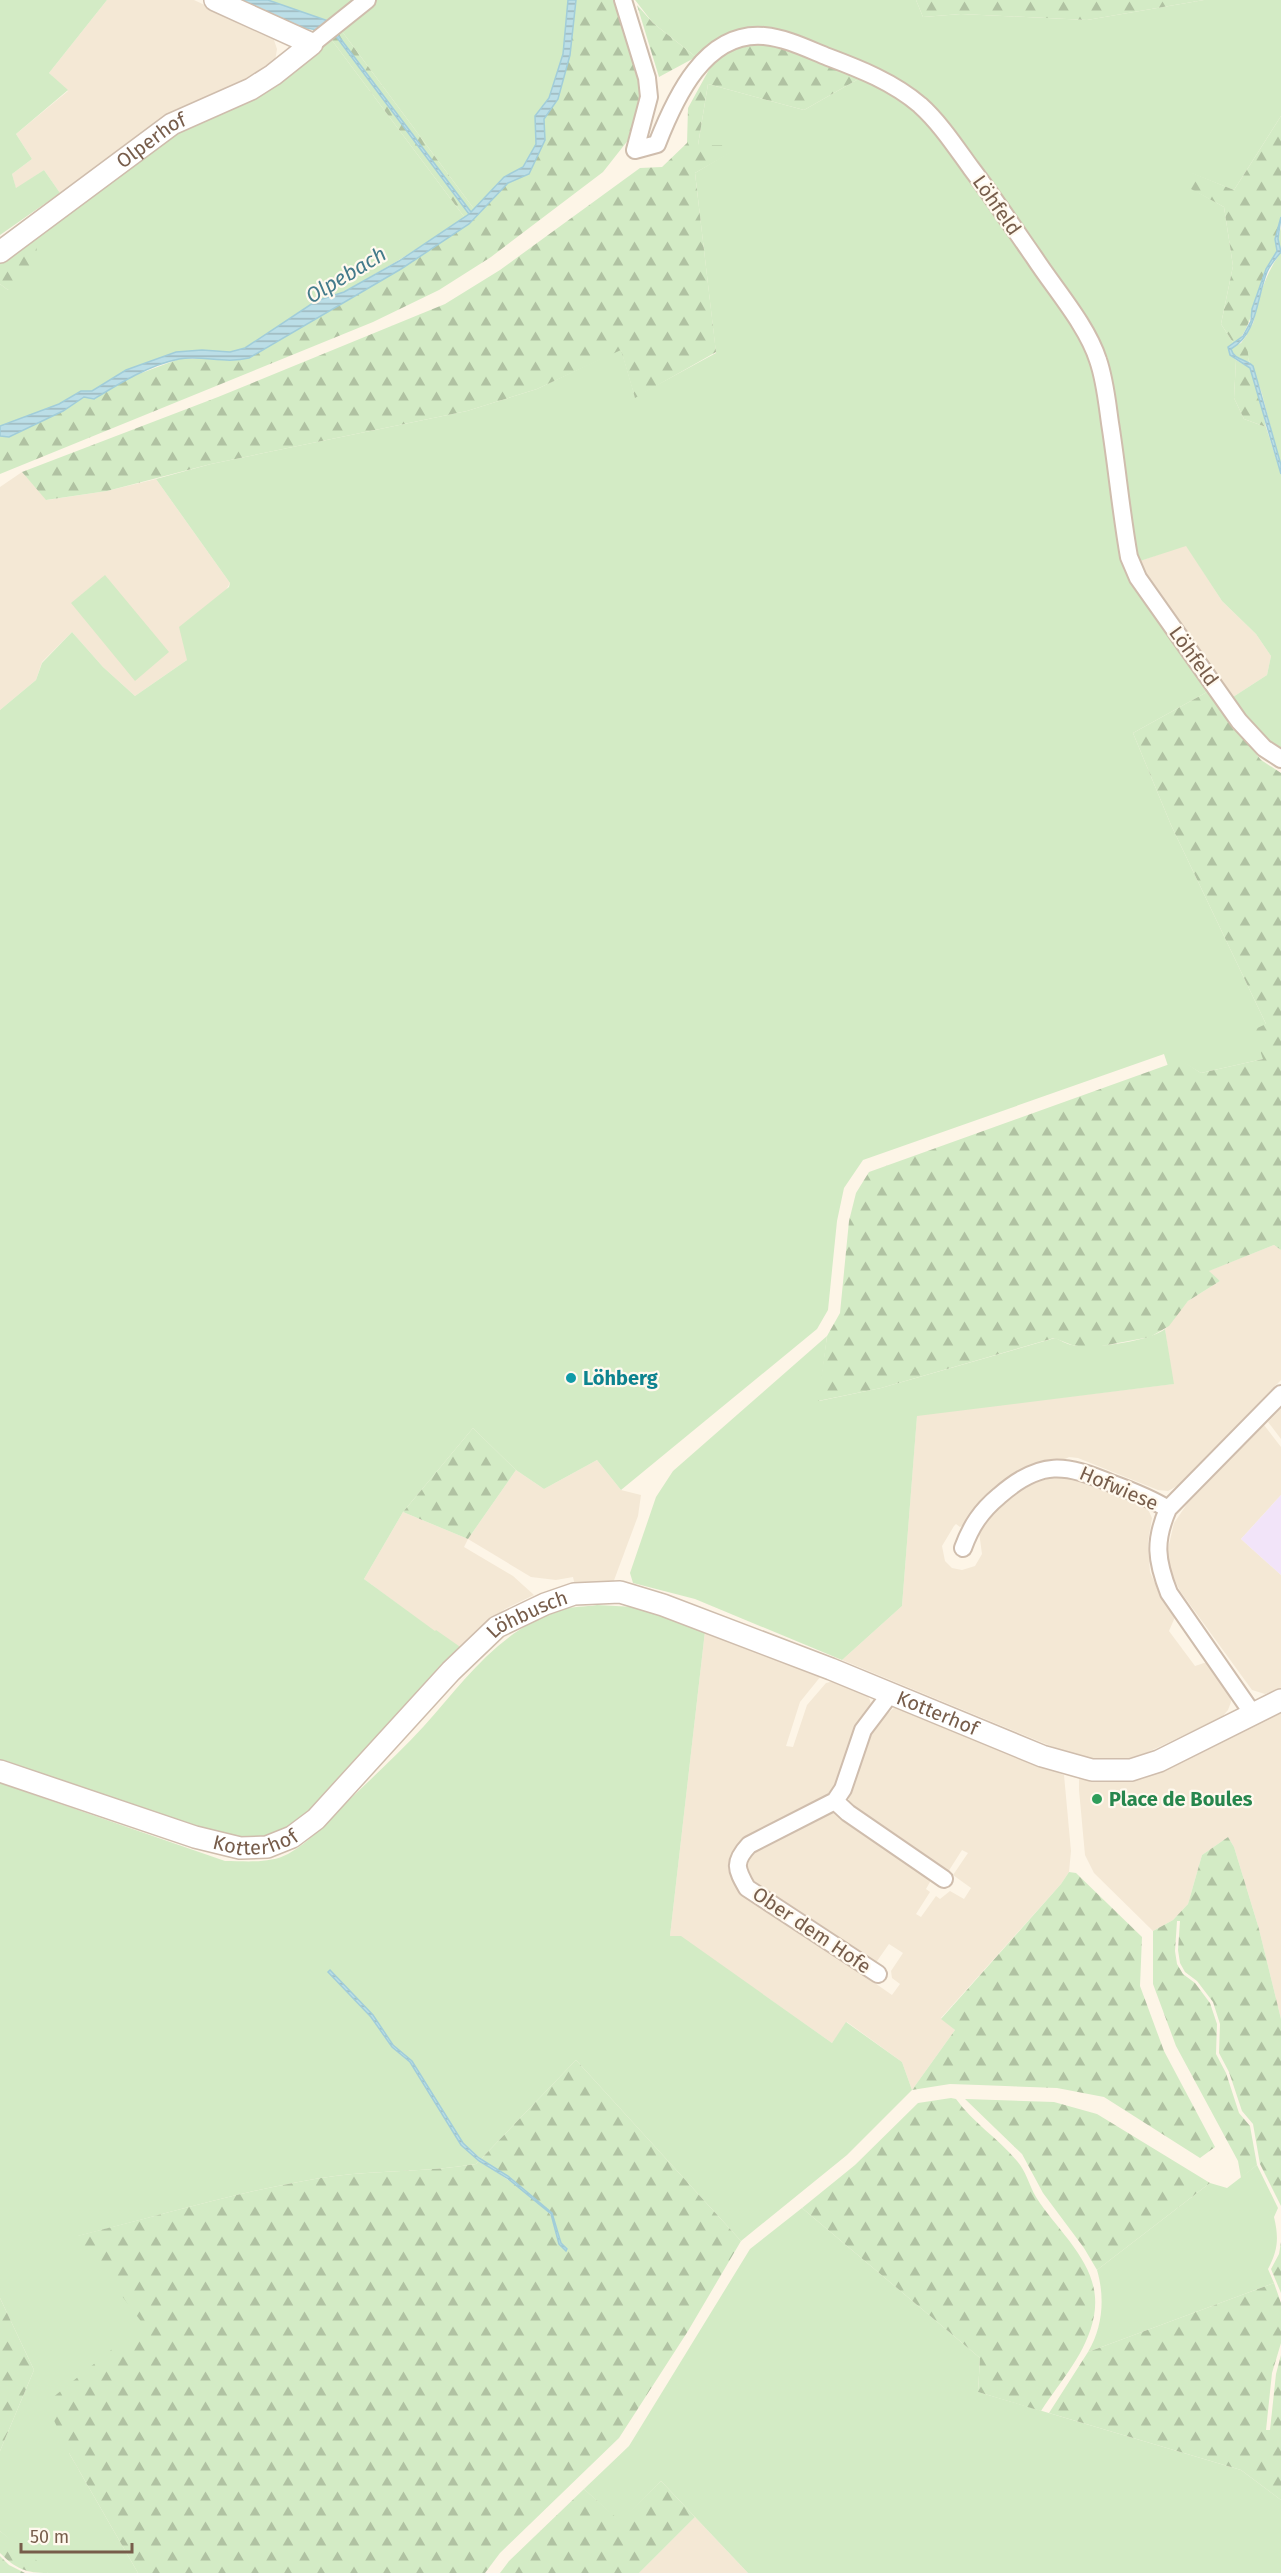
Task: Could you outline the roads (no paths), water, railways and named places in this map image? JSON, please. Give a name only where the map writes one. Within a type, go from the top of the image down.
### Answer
[{"type":"street","points":[[215,0],[312,44],[367,0]]},
{"type":"street","name":"Löhfeld","points":[[623,0],[647,78],[650,96],[635,150],[657,144],[677,96],[707,57],[745,36],[764,36],[782,40],[867,72],[920,105],[945,132],[1074,316],[1098,360],[1109,416],[1129,557],[1138,578],[1239,721],[1264,748],[1281,759]]},
{"type":"street","name":"Olperhof","points":[[0,252],[172,124],[251,89],[312,44]]},
{"type":"street","name":"Hofwiese","points":[[1253,1713],[1168,1593],[1160,1570],[1157,1547],[1160,1528],[1168,1509],[1281,1394]]},
{"type":"street","name":"Hofwiese","points":[[963,1548],[970,1527],[987,1506],[1009,1487],[1043,1469],[1071,1468],[1085,1472],[1152,1499],[1168,1509]]},
{"type":"street","name":"Kotterhof","points":[[620,1593],[713,1622],[1042,1756],[1092,1770],[1131,1770],[1159,1761],[1281,1700]]},
{"type":"street","name":"Löhbusch","points":[[451,1671],[497,1627],[545,1604],[574,1594],[620,1593]]},
{"type":"street","name":"Kotterhof","points":[[0,1771],[195,1837],[240,1848],[267,1847],[292,1837],[316,1819],[451,1671]]},
{"type":"street","points":[[891,1693],[863,1730],[843,1789],[835,1801],[848,1813],[944,1879]]},
{"type":"street","name":"Ober dem Hofe","points":[[835,1801],[749,1845],[738,1856],[738,1871],[747,1888],[878,1974]]},
{"type":"water","points":[[233,0],[268,0],[331,22],[317,30],[296,26]]},
{"type":"water","points":[[568,0],[576,0],[570,55],[558,99],[544,119],[545,140],[529,174],[508,183],[469,224],[401,269],[249,358],[231,360],[188,358],[168,362],[135,375],[94,399],[84,397],[63,411],[9,437],[0,436],[0,426],[59,404],[81,391],[92,391],[126,370],[176,352],[202,350],[230,352],[245,348],[316,301],[344,292],[399,261],[469,214],[335,35],[337,34],[471,212],[504,177],[523,167],[536,144],[535,116],[549,98],[563,54]]},
{"type":"water","points":[[1281,217],[1278,239],[1281,252],[1267,272],[1251,325],[1240,342],[1231,349],[1237,357],[1253,366],[1281,465],[1281,474],[1250,368],[1230,355],[1228,347],[1243,336],[1251,321],[1252,309],[1266,269],[1277,251],[1275,239]]},
{"type":"water","points":[[330,1970],[373,2015],[393,2045],[412,2061],[463,2143],[479,2158],[508,2176],[552,2213],[561,2243],[567,2249],[566,2251],[559,2244],[551,2214],[461,2145],[410,2062],[392,2047],[371,2017],[328,1972]]},
{"type":"place","name":"Löhberg","points":[[571,1378]]},
{"type":"place","name":"Place de Boules","points":[[1097,1799]]},
{"type":"water label","name":"Olpebach","points":[[346,275]]}]
